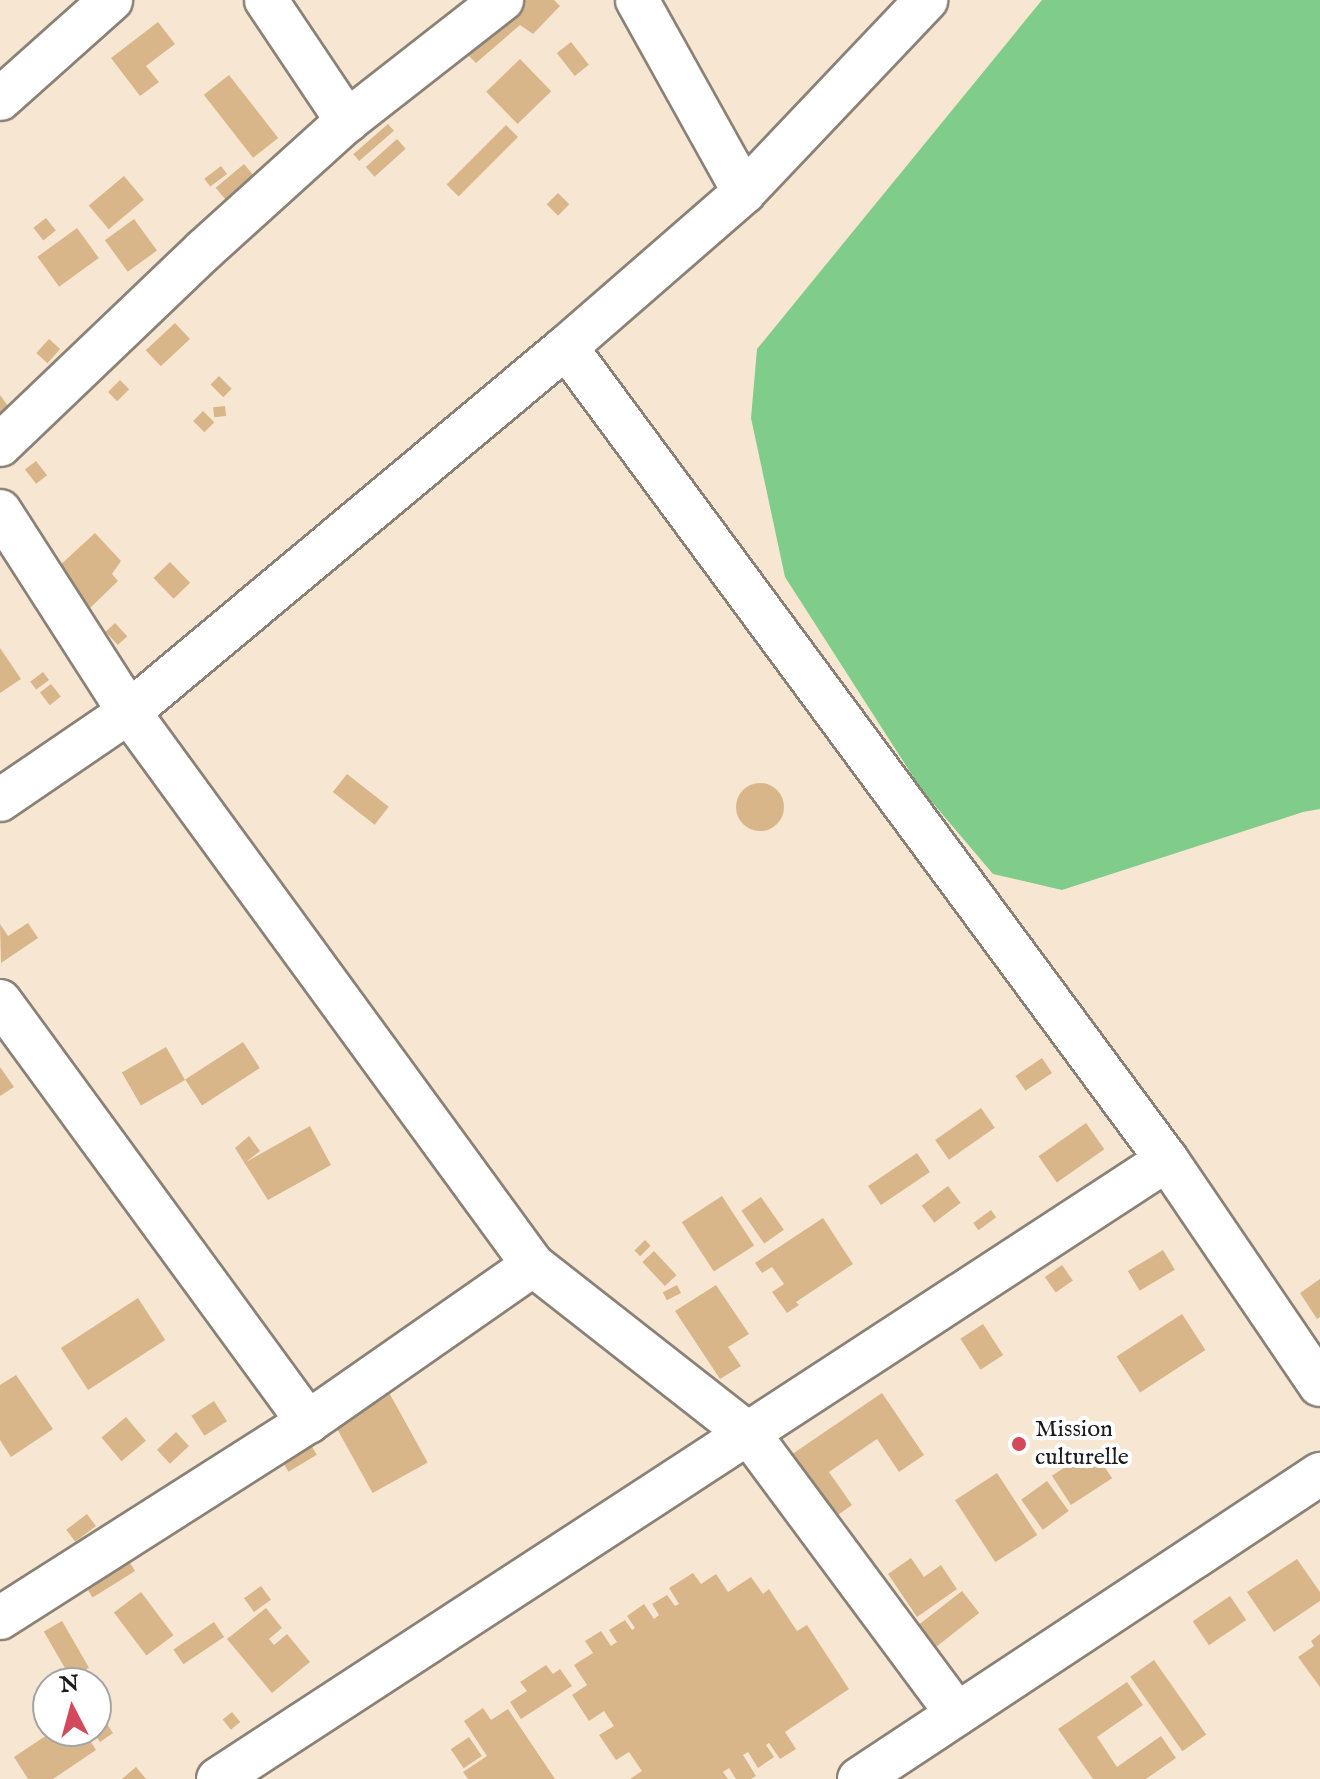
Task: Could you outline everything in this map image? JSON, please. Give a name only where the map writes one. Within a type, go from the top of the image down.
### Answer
[{"type":"street","points":[[0,99],[111,0]]},
{"type":"street","points":[[266,0],[347,121]]},
{"type":"street","points":[[0,445],[204,250],[347,121],[502,0]]},
{"type":"street","points":[[637,0],[744,192]]},
{"type":"street","points":[[0,800],[129,712],[566,347],[744,192],[926,0]]},
{"type":"street","points":[[566,347],[1167,1160],[1320,1385]]},
{"type":"street","points":[[0,511],[129,712],[533,1265],[750,1435],[957,1714]]},
{"type":"street","points":[[0,1001],[308,1422]]},
{"type":"street","points":[[218,1779],[273,1764],[750,1435],[1167,1160]]},
{"type":"street","points":[[0,1618],[308,1422],[533,1265]]},
{"type":"street","points":[[859,1779],[1320,1474]]},
{"type":"green space","points":[[1042,0],[1320,0],[1320,809],[1062,890],[993,874],[921,789],[785,577],[751,418],[757,349]]},
{"type":"building","points":[[518,0],[554,0],[560,6],[533,34],[520,25],[476,63],[464,51]]},
{"type":"building","points":[[158,22],[175,44],[146,66],[159,82],[140,96],[111,58]]},
{"type":"building","points":[[571,42],[589,65],[575,76],[557,53]]},
{"type":"building","points":[[520,59],[551,91],[517,124],[486,92]]},
{"type":"building","points":[[229,75],[278,138],[253,158],[204,95]]},
{"type":"building","points":[[388,124],[394,131],[359,161],[353,154]]},
{"type":"building","points":[[506,125],[518,137],[459,196],[447,184]]},
{"type":"building","points":[[397,139],[406,149],[374,177],[366,167]]},
{"type":"building","points":[[244,164],[254,176],[226,200],[216,188]]},
{"type":"building","points":[[221,166],[227,174],[210,187],[204,179]]},
{"type":"building","points":[[124,176],[144,200],[109,229],[89,206]]},
{"type":"building","points":[[558,193],[569,204],[558,216],[547,204]]},
{"type":"building","points":[[46,218],[56,231],[43,240],[33,228]]},
{"type":"building","points":[[134,219],[157,251],[128,272],[105,240]]},
{"type":"building","points":[[77,228],[99,258],[59,287],[37,257]]},
{"type":"building","points":[[175,323],[190,339],[161,366],[146,350]]},
{"type":"building","points":[[49,339],[60,349],[47,363],[36,353]]},
{"type":"building","points":[[219,376],[232,389],[223,397],[211,384]]},
{"type":"building","points":[[120,380],[129,389],[117,401],[108,392]]},
{"type":"building","points":[[0,395],[11,410],[0,418]]},
{"type":"building","points":[[225,406],[226,416],[214,417],[213,407]]},
{"type":"building","points":[[203,411],[214,422],[204,432],[193,421]]},
{"type":"building","points":[[36,461],[47,475],[36,484],[25,470]]},
{"type":"building","points":[[95,533],[121,561],[112,574],[118,581],[89,609],[57,568]]},
{"type":"building","points":[[170,562],[190,583],[174,599],[153,578]]},
{"type":"building","points":[[115,623],[127,636],[118,645],[105,632]]},
{"type":"building","points":[[0,648],[21,679],[0,693]]},
{"type":"building","points":[[43,672],[49,680],[36,690],[30,682]]},
{"type":"building","points":[[51,684],[61,697],[50,705],[40,693]]},
{"type":"building","points":[[347,774],[389,807],[375,825],[333,792]]},
{"type":"building","points":[[760,783],[777,790],[784,807],[777,824],[760,831],[743,824],[736,807],[743,790]]},
{"type":"building","points":[[28,923],[38,938],[1,963],[0,924],[8,936]]},
{"type":"building","points":[[243,1042],[260,1068],[202,1106],[185,1080]]},
{"type":"building","points":[[166,1047],[185,1080],[141,1105],[122,1072]]},
{"type":"building","points":[[1042,1058],[1052,1073],[1026,1091],[1015,1076]]},
{"type":"building","points":[[0,1067],[14,1087],[0,1096]]},
{"type":"building","points":[[981,1108],[995,1128],[949,1160],[935,1140]]},
{"type":"building","points":[[1086,1123],[1104,1149],[1057,1182],[1038,1156]]},
{"type":"building","points":[[310,1126],[331,1165],[268,1200],[235,1148],[249,1136],[260,1151],[246,1162]]},
{"type":"building","points":[[917,1153],[930,1172],[881,1205],[868,1186]]},
{"type":"building","points":[[948,1186],[961,1203],[934,1223],[922,1206]]},
{"type":"building","points":[[722,1196],[754,1245],[714,1272],[682,1222]]},
{"type":"building","points":[[761,1197],[784,1230],[764,1244],[741,1211]]},
{"type":"building","points":[[991,1210],[996,1217],[978,1230],[973,1223]]},
{"type":"building","points":[[823,1218],[853,1264],[796,1302],[799,1305],[787,1313],[772,1292],[784,1284],[772,1267],[762,1273],[755,1263]]},
{"type":"building","points":[[645,1240],[651,1246],[640,1256],[634,1251]]},
{"type":"building","points":[[1163,1250],[1175,1270],[1140,1291],[1128,1271]]},
{"type":"building","points":[[654,1251],[677,1275],[665,1286],[642,1262]]},
{"type":"building","points":[[1062,1265],[1073,1281],[1056,1293],[1045,1277]]},
{"type":"building","points":[[1320,1279],[1320,1317],[1317,1319],[1300,1293]]},
{"type":"building","points":[[677,1285],[681,1293],[667,1300],[663,1292]]},
{"type":"building","points":[[716,1285],[749,1334],[728,1347],[741,1366],[720,1379],[675,1311]]},
{"type":"building","points":[[138,1298],[165,1340],[88,1390],[61,1348]]},
{"type":"building","points":[[1182,1314],[1205,1350],[1140,1393],[1117,1356]]},
{"type":"building","points":[[983,1324],[1003,1355],[981,1370],[960,1339]]},
{"type":"building","points":[[16,1375],[53,1429],[11,1457],[0,1440],[0,1385]]},
{"type":"building","points":[[387,1389],[428,1462],[373,1493],[332,1420]]},
{"type":"building","points":[[882,1393],[924,1455],[899,1472],[877,1439],[829,1472],[852,1505],[825,1524],[782,1461]]},
{"type":"building","points":[[214,1401],[227,1421],[204,1436],[191,1416]]},
{"type":"building","points":[[126,1417],[146,1441],[121,1461],[101,1438]]},
{"type":"building","points":[[176,1432],[189,1446],[170,1464],[157,1450]]},
{"type":"building","points":[[305,1435],[317,1455],[289,1472],[277,1452]]},
{"type":"building","points":[[1093,1449],[1112,1478],[1071,1505],[1052,1476]]},
{"type":"building","points":[[997,1473],[1037,1535],[995,1562],[955,1500]]},
{"type":"building","points":[[1047,1481],[1069,1511],[1043,1530],[1021,1500]]},
{"type":"building","points":[[87,1514],[96,1526],[75,1542],[66,1530]]},
{"type":"building","points":[[125,1555],[135,1571],[93,1598],[83,1581]]},
{"type":"building","points":[[911,1558],[924,1577],[941,1565],[957,1589],[917,1617],[888,1574]]},
{"type":"building","points":[[1297,1559],[1320,1592],[1320,1601],[1274,1632],[1247,1592]]},
{"type":"building","points":[[693,1573],[701,1584],[716,1574],[728,1592],[751,1577],[763,1594],[769,1589],[797,1631],[807,1625],[849,1689],[785,1732],[796,1749],[780,1759],[769,1743],[766,1745],[774,1757],[758,1768],[748,1752],[743,1755],[756,1776],[751,1779],[736,1779],[729,1768],[723,1772],[728,1779],[630,1779],[642,1771],[629,1752],[616,1760],[599,1735],[614,1726],[604,1711],[589,1721],[572,1695],[587,1685],[574,1665],[593,1653],[585,1641],[601,1631],[611,1646],[617,1642],[609,1630],[625,1620],[632,1630],[635,1628],[627,1616],[644,1604],[654,1619],[659,1615],[652,1604],[667,1595],[675,1606],[679,1604],[669,1588]]},
{"type":"building","points":[[261,1586],[271,1600],[254,1612],[244,1598]]},
{"type":"building","points":[[962,1591],[979,1613],[936,1647],[919,1625]]},
{"type":"building","points":[[141,1592],[173,1635],[146,1656],[114,1612]]},
{"type":"building","points":[[1230,1596],[1246,1620],[1209,1645],[1193,1621]]},
{"type":"building","points":[[266,1608],[282,1628],[269,1639],[274,1645],[287,1634],[310,1662],[272,1693],[227,1639]]},
{"type":"building","points":[[62,1621],[89,1667],[64,1667],[44,1632]]},
{"type":"building","points":[[214,1622],[224,1637],[183,1664],[173,1649]]},
{"type":"building","points":[[1320,1634],[1320,1687],[1298,1657],[1314,1646],[1311,1641]]},
{"type":"building","points":[[1154,1660],[1206,1735],[1182,1751],[1130,1677]]},
{"type":"building","points":[[546,1665],[553,1674],[560,1669],[572,1686],[521,1719],[510,1702],[527,1691],[520,1682]]},
{"type":"building","points":[[1127,1682],[1143,1705],[1097,1737],[1117,1767],[1161,1736],[1176,1758],[1146,1779],[1093,1779],[1058,1729]]},
{"type":"building","points":[[483,1708],[491,1720],[508,1709],[555,1779],[468,1779],[463,1772],[487,1756],[464,1721]]},
{"type":"building","points":[[232,1712],[240,1722],[231,1730],[223,1720]]},
{"type":"building","points":[[469,1737],[482,1756],[464,1768],[451,1749]]},
{"type":"building","points":[[32,1745],[94,1747],[96,1750],[53,1779],[28,1779],[14,1757]]},
{"type":"building","points":[[136,1767],[146,1779],[122,1779]]},
{"type":"place","name":"Mission culturelle","points":[[1019,1444]]}]
